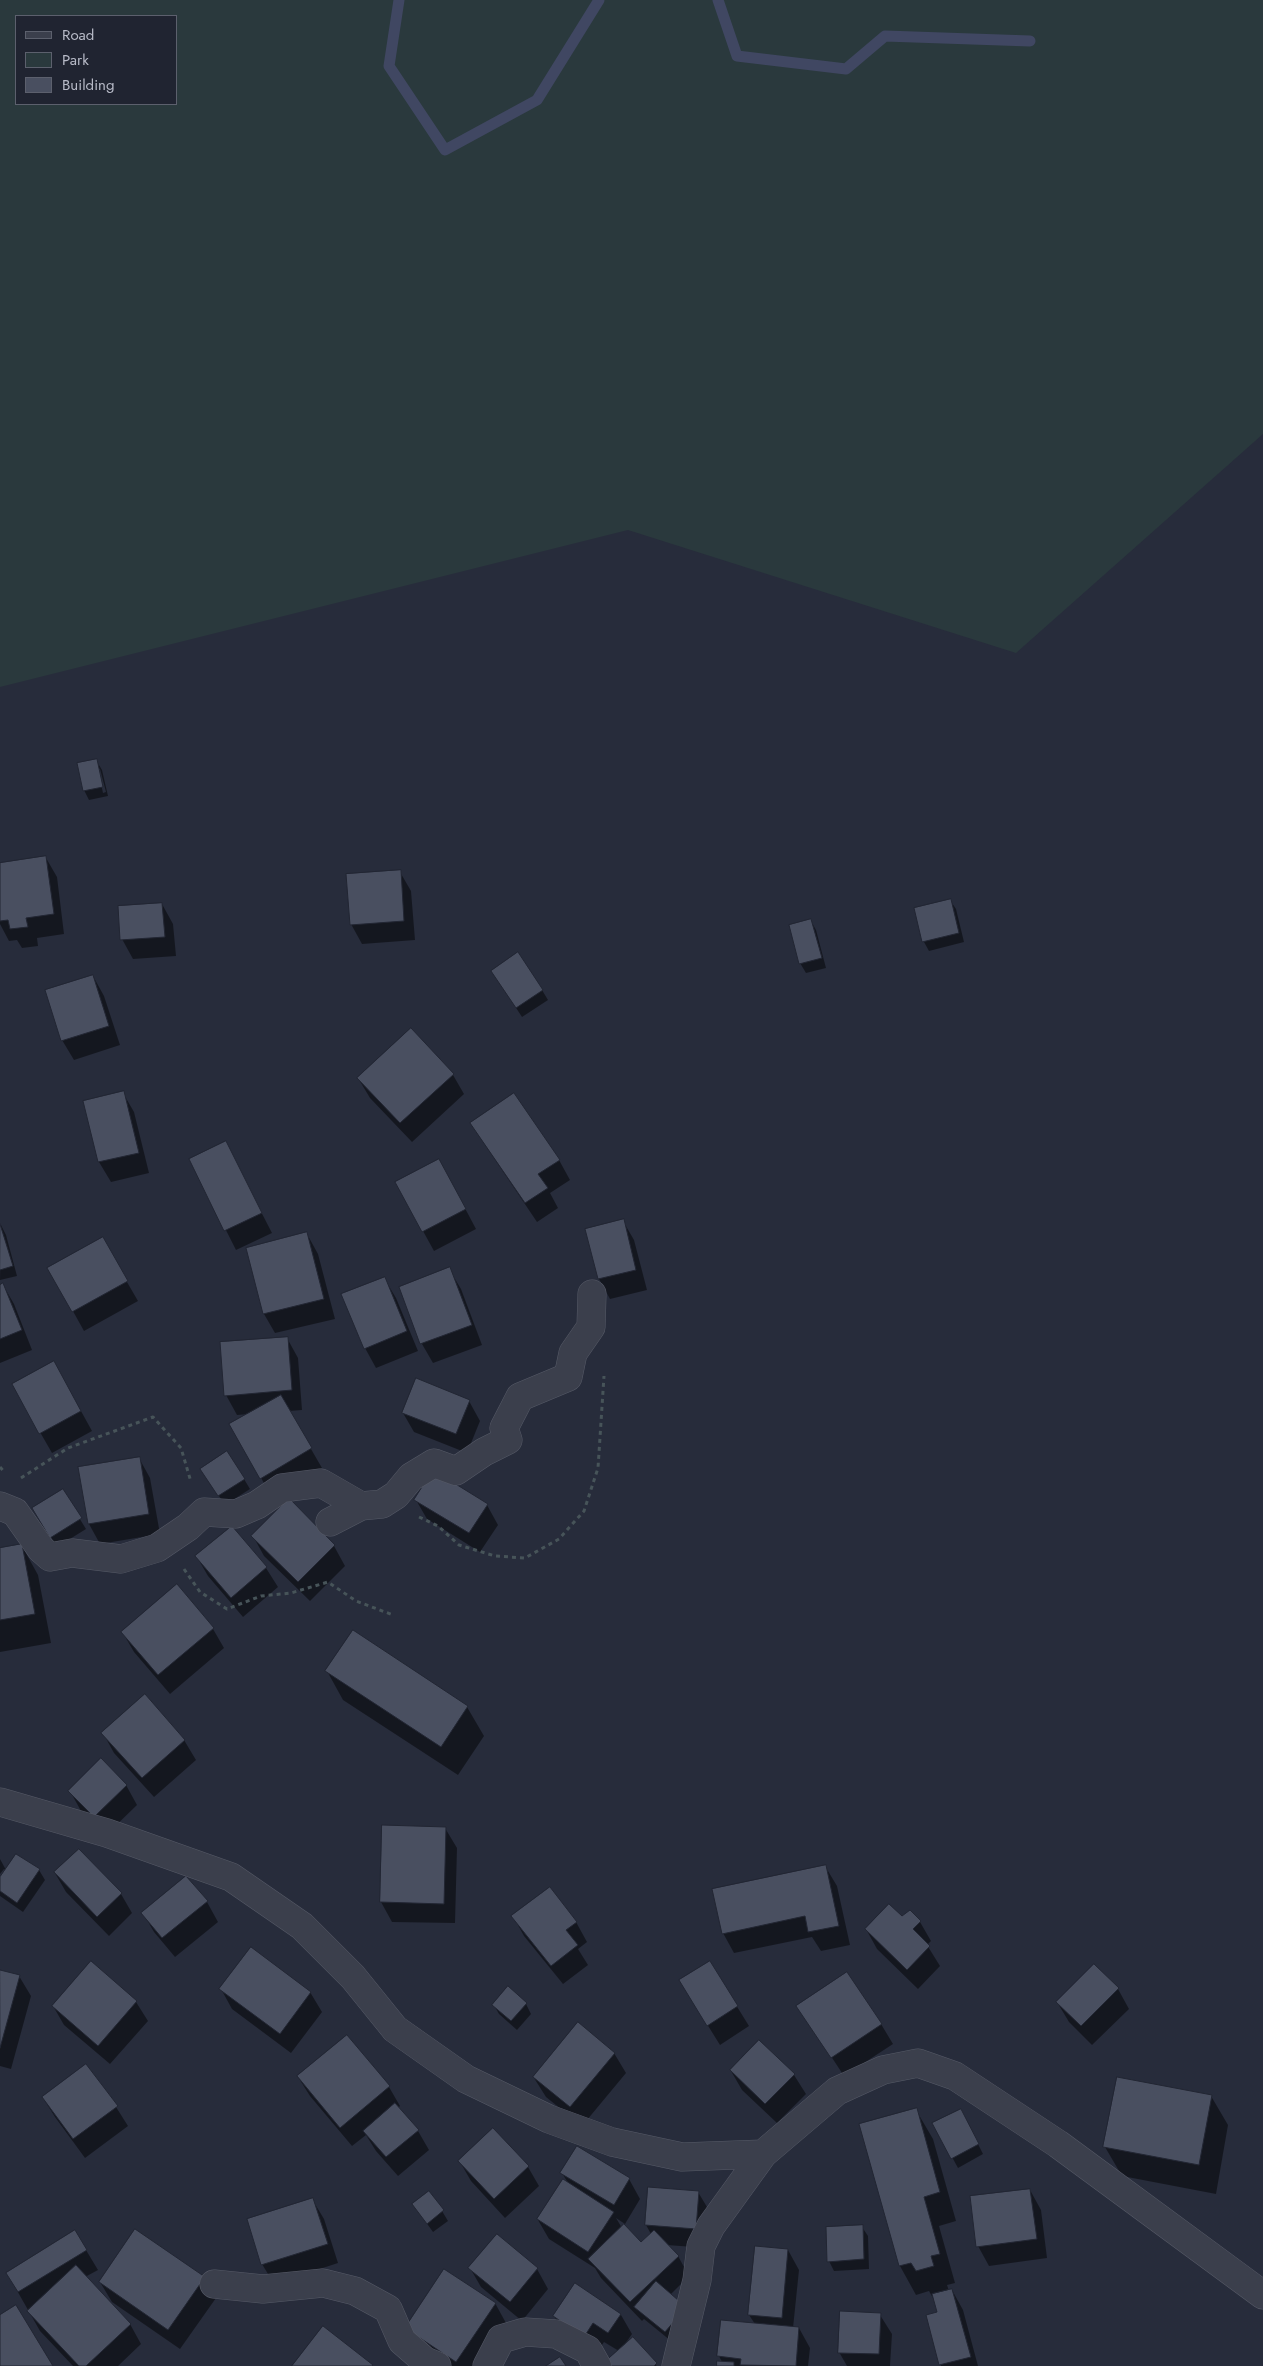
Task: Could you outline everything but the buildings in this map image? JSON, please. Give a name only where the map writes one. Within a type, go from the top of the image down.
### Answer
[{"type":"street","points":[[330,1522],[396,1495],[410,1477],[434,1463],[456,1471],[484,1452],[508,1440],[504,1428],[520,1397],[568,1377],[573,1353],[591,1327],[592,1294]]},
{"type":"street","points":[[0,1506],[15,1512],[41,1549],[50,1557],[72,1552],[121,1558],[157,1548],[188,1527],[204,1512],[236,1514],[257,1505],[282,1488],[321,1483],[371,1505]]},
{"type":"street","points":[[0,1802],[107,1833],[231,1877],[302,1926],[353,1977],[395,2029],[466,2079],[549,2119],[612,2142],[682,2157],[764,2154]]},
{"type":"street","points":[[676,2366],[697,2280],[701,2246],[711,2226],[764,2154],[837,2091],[883,2070],[918,2063],[955,2076],[1050,2139],[1263,2295]]},
{"type":"street","points":[[214,2284],[236,2288],[263,2289],[323,2282],[355,2291],[388,2309],[402,2341],[425,2361],[437,2366]]},
{"type":"street","points":[[487,2366],[501,2339],[525,2332],[556,2334],[588,2350],[596,2366]]},
{"type":"path","points":[[371,1505],[410,1512],[438,1526],[459,1545],[495,1556],[525,1558],[560,1539],[584,1511],[598,1468],[605,1348],[591,1327]]},
{"type":"path","points":[[0,1467],[4,1473],[20,1478],[68,1448],[153,1417],[181,1448],[191,1482],[204,1512]]},
{"type":"path","points":[[157,1548],[183,1568],[200,1592],[227,1609],[261,1596],[291,1593],[328,1582],[356,1601],[393,1615]]},
{"type":"green space","points":[[0,0],[1263,0],[1263,434],[1016,653],[628,530],[0,687]]},
{"type":"waterway","points":[[399,0],[389,66],[445,150],[537,100],[599,0]]},
{"type":"waterway","points":[[718,0],[737,56],[846,69],[885,36],[1030,41]]}]
